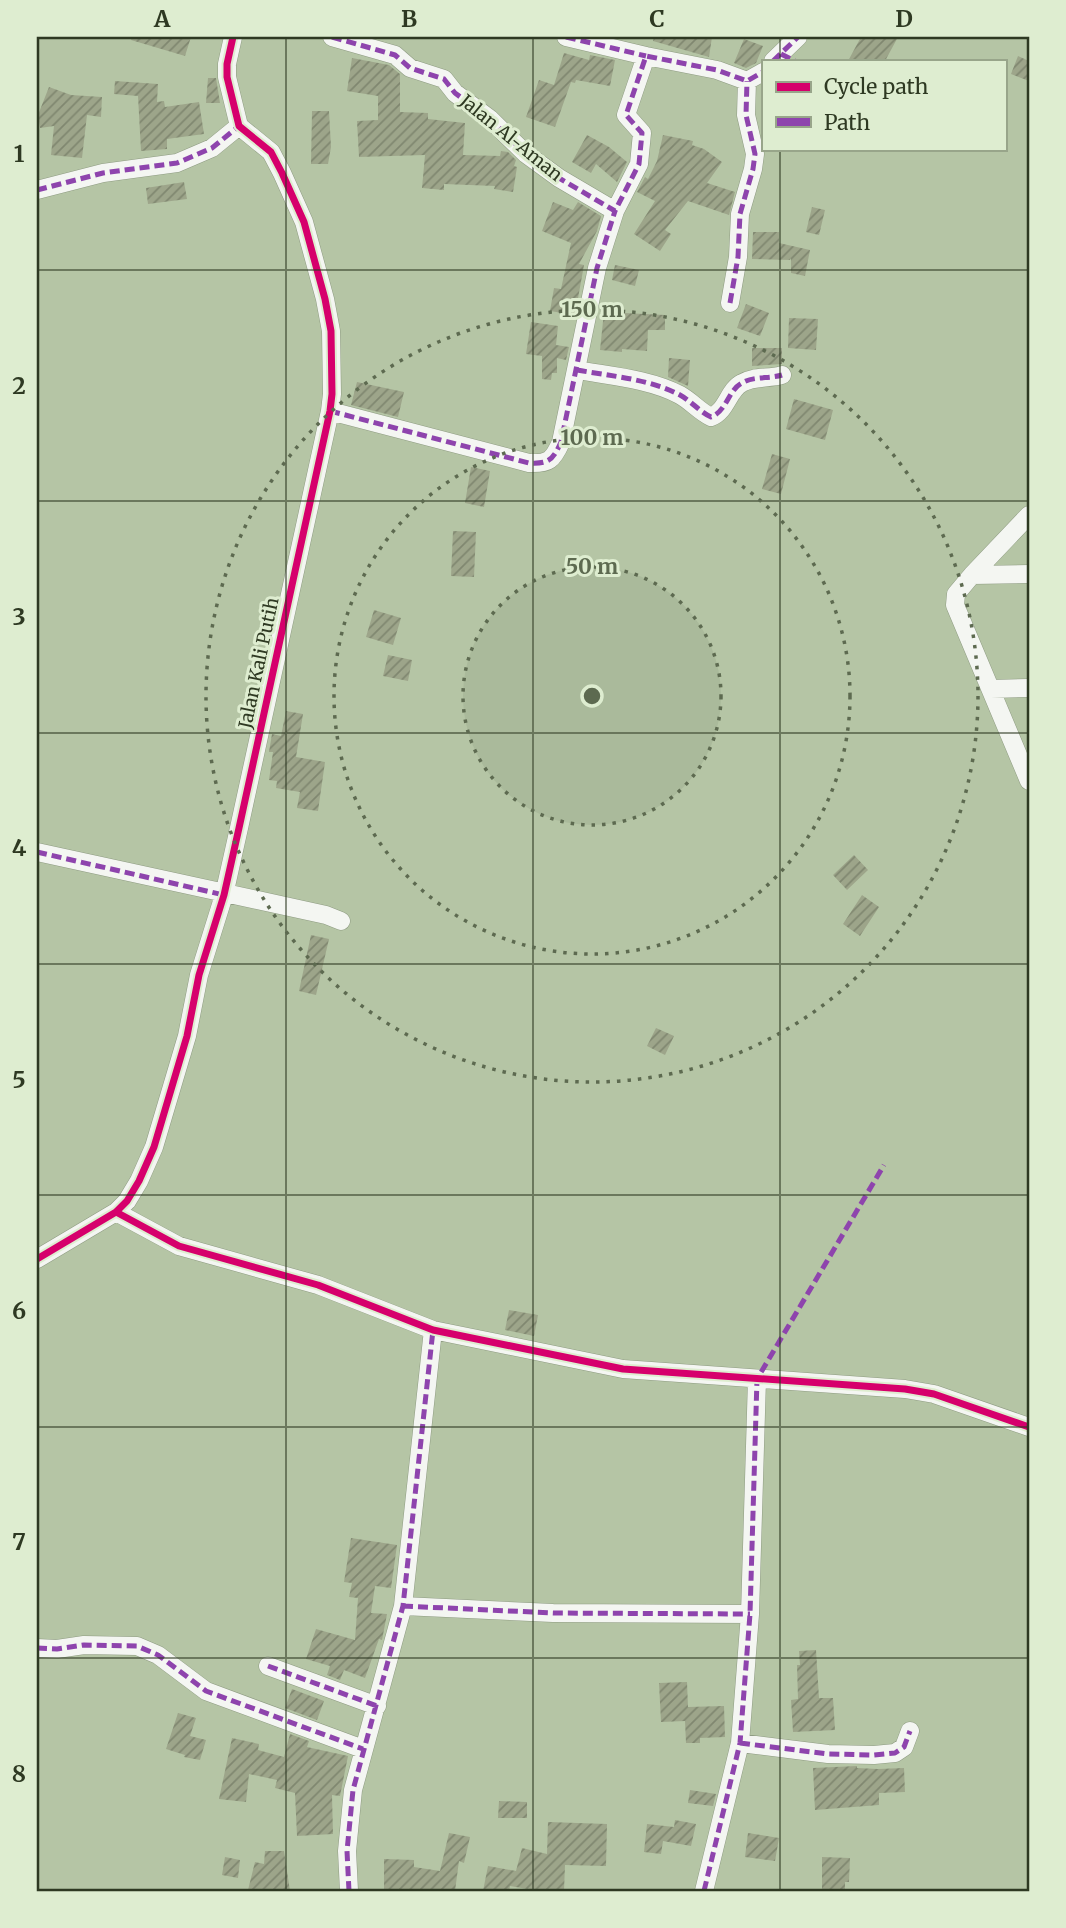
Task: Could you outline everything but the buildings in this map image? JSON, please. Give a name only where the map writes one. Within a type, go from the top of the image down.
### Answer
[{"type":"street","points":[[37,190],[103,173],[177,163],[212,148],[239,126],[227,77],[233,37]]},
{"type":"street","name":"Jalan Al-Aman","points":[[332,37],[395,55],[410,68],[444,79],[455,93],[490,119],[526,154],[559,178],[615,211]]},
{"type":"street","points":[[566,37],[646,57],[755,76],[746,115],[755,154],[740,214],[738,257],[730,303]]},
{"type":"street","points":[[783,59],[798,37]]},
{"type":"street","points":[[330,411],[529,463],[544,464],[554,458],[561,442],[578,370],[581,339],[597,268],[615,211],[639,164],[642,133],[626,115],[646,57]]},
{"type":"street","name":"Jalan Kali Putih","points":[[37,1259],[116,1212],[127,1201],[139,1181],[154,1147],[187,1036],[199,975],[223,895],[330,411],[331,331],[304,222],[271,152],[239,126]]},
{"type":"street","points":[[578,370],[663,389],[679,395],[711,417],[718,414],[738,385],[748,380],[782,375]]},
{"type":"street","points":[[1029,515],[956,594],[955,605],[1029,781]]},
{"type":"street","points":[[972,575],[1029,574]]},
{"type":"street","points":[[991,690],[1029,688]]},
{"type":"street","points":[[37,852],[341,921]]},
{"type":"street","points":[[116,1212],[179,1246],[318,1285],[433,1330],[623,1368],[905,1389],[934,1394],[1029,1427]]},
{"type":"street","points":[[349,1891],[349,1818],[363,1749],[403,1606],[433,1330]]},
{"type":"street","points":[[704,1891],[740,1744],[750,1614],[757,1379]]},
{"type":"street","points":[[403,1606],[554,1613],[750,1614]]},
{"type":"street","points":[[37,1648],[137,1646],[158,1656],[206,1691],[363,1749]]},
{"type":"street","points":[[268,1666],[377,1706]]},
{"type":"street","points":[[740,1744],[828,1754],[874,1755],[895,1753],[904,1747],[910,1731]]},
{"type":"marked path","points":[[332,37],[395,55],[410,68],[444,79],[455,93],[490,119],[526,154],[559,178],[615,211],[639,164],[642,133],[626,115],[646,56],[717,70],[747,81],[762,73]]},
{"type":"marked path","points":[[566,37],[646,56]]},
{"type":"marked path","points":[[774,60],[798,37]]},
{"type":"marked path","points":[[781,54],[793,60]]},
{"type":"marked path","points":[[730,303],[738,257],[740,214],[755,154],[746,115],[747,81]]},
{"type":"marked path","points":[[37,190],[103,173],[177,163],[212,148],[239,126]]},
{"type":"marked path","points":[[330,411],[529,463],[550,460],[561,442],[597,268],[615,211]]},
{"type":"marked path","points":[[577,370],[656,385],[680,395],[711,417],[721,410],[737,386],[742,383],[751,379],[782,375]]},
{"type":"marked path","points":[[37,852],[224,895]]},
{"type":"marked path","points":[[704,1891],[740,1743],[750,1614],[757,1379],[884,1165]]},
{"type":"marked path","points":[[349,1891],[347,1851],[353,1790],[403,1606],[433,1330]]},
{"type":"marked path","points":[[403,1606],[553,1613],[750,1614]]},
{"type":"marked path","points":[[37,1648],[137,1646],[158,1655],[206,1691],[363,1749]]},
{"type":"marked path","points":[[268,1666],[377,1706]]},
{"type":"marked path","points":[[740,1743],[828,1754],[874,1755],[895,1753],[904,1747],[910,1731]]},
{"type":"cycle path","points":[[37,1259],[116,1212],[127,1201],[139,1181],[154,1147],[187,1036],[199,975],[224,895],[330,411],[331,331],[325,299],[304,222],[282,173],[271,152],[239,126],[227,77],[233,37]]},
{"type":"cycle path","points":[[116,1212],[179,1246],[318,1285],[433,1330],[623,1369],[905,1389],[934,1394],[1029,1427]]}]
